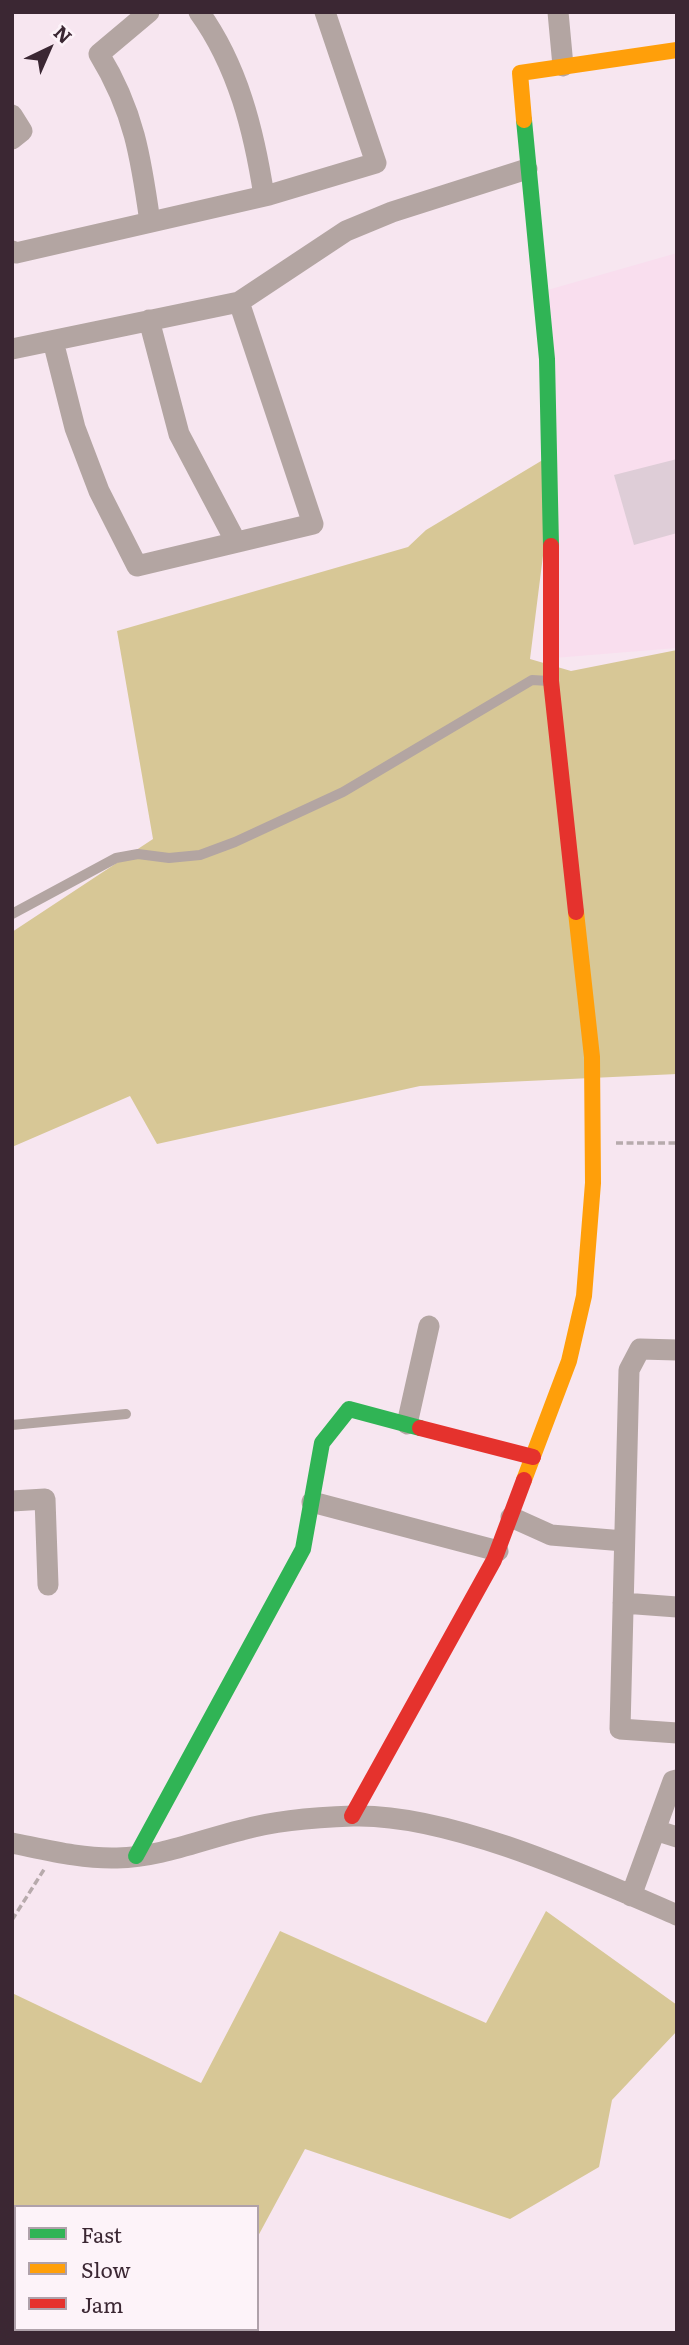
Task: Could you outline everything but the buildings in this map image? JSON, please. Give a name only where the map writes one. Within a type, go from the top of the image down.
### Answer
[{"type":"street","points":[[149,12],[99,54],[124,101],[138,142],[150,222]]},
{"type":"street","points":[[199,12],[236,75],[259,162],[264,196]]},
{"type":"street","points":[[12,251],[16,253],[264,196],[376,163],[325,12]]},
{"type":"street","points":[[558,12],[563,66]]},
{"type":"street","points":[[352,1816],[498,1551],[569,1361],[584,1296],[593,1184],[592,1057],[551,681],[548,385],[520,73],[677,50]]},
{"type":"street","points":[[12,115],[22,131],[12,139]]},
{"type":"street","points":[[12,349],[239,302],[346,231],[392,212],[527,169]]},
{"type":"street","points":[[53,341],[80,441],[99,491],[137,566],[313,524],[239,302]]},
{"type":"street","points":[[149,320],[179,433],[236,542]]},
{"type":"street","points":[[407,1424],[429,1326]]},
{"type":"street","points":[[677,1350],[640,1349],[629,1370],[620,1729],[677,1733]]},
{"type":"street","points":[[136,1856],[303,1549],[322,1443],[349,1409],[533,1457]]},
{"type":"street","points":[[12,1500],[45,1499],[48,1585]]},
{"type":"street","points":[[312,1502],[498,1551]]},
{"type":"street","points":[[511,1517],[551,1535],[624,1541]]},
{"type":"street","points":[[623,1603],[677,1606]]},
{"type":"street","points":[[631,1896],[673,1781],[677,1780]]},
{"type":"street","points":[[12,1843],[89,1858],[136,1856],[164,1853],[244,1829],[352,1816],[386,1817],[461,1834],[548,1862],[677,1915]]},
{"type":"street","points":[[655,1830],[677,1837]]},
{"type":"lane","points":[[12,915],[116,859],[138,854],[169,858],[200,855],[235,842],[343,792],[532,680],[551,681]]},
{"type":"lane","points":[[12,1425],[126,1414]]},
{"type":"path","points":[[592,1144],[677,1143]]},
{"type":"path","points":[[12,1920],[55,1851]]},
{"type":"shaded area","points":[[677,253],[677,648],[554,658],[544,291]]},
{"type":"shaded area","points":[[556,452],[530,659],[571,671],[677,650],[677,1074],[420,1086],[157,1144],[130,1096],[12,1147],[12,932],[153,839],[117,631],[408,547],[426,530]]},
{"type":"shaded area","points":[[546,1911],[677,2005],[677,2031],[612,2100],[599,2167],[510,2219],[305,2149],[259,2234],[259,2205],[14,2205],[14,2331],[207,2331],[12,2333],[12,1993],[201,2083],[280,1931],[486,2023]]},
{"type":"traffic: fast","points":[[524,120],[547,359],[551,546]]},
{"type":"traffic: fast","points":[[136,1856],[303,1549],[322,1443],[349,1409],[420,1428]]},
{"type":"traffic: slow","points":[[524,120],[520,73],[677,50]]},
{"type":"traffic: slow","points":[[524,1480],[569,1361],[584,1296],[593,1183],[592,1057],[576,912]]},
{"type":"traffic: jam","points":[[551,546],[551,681],[576,912]]},
{"type":"traffic: jam","points":[[420,1428],[533,1457]]},
{"type":"traffic: jam","points":[[352,1816],[494,1560],[524,1480]]}]
